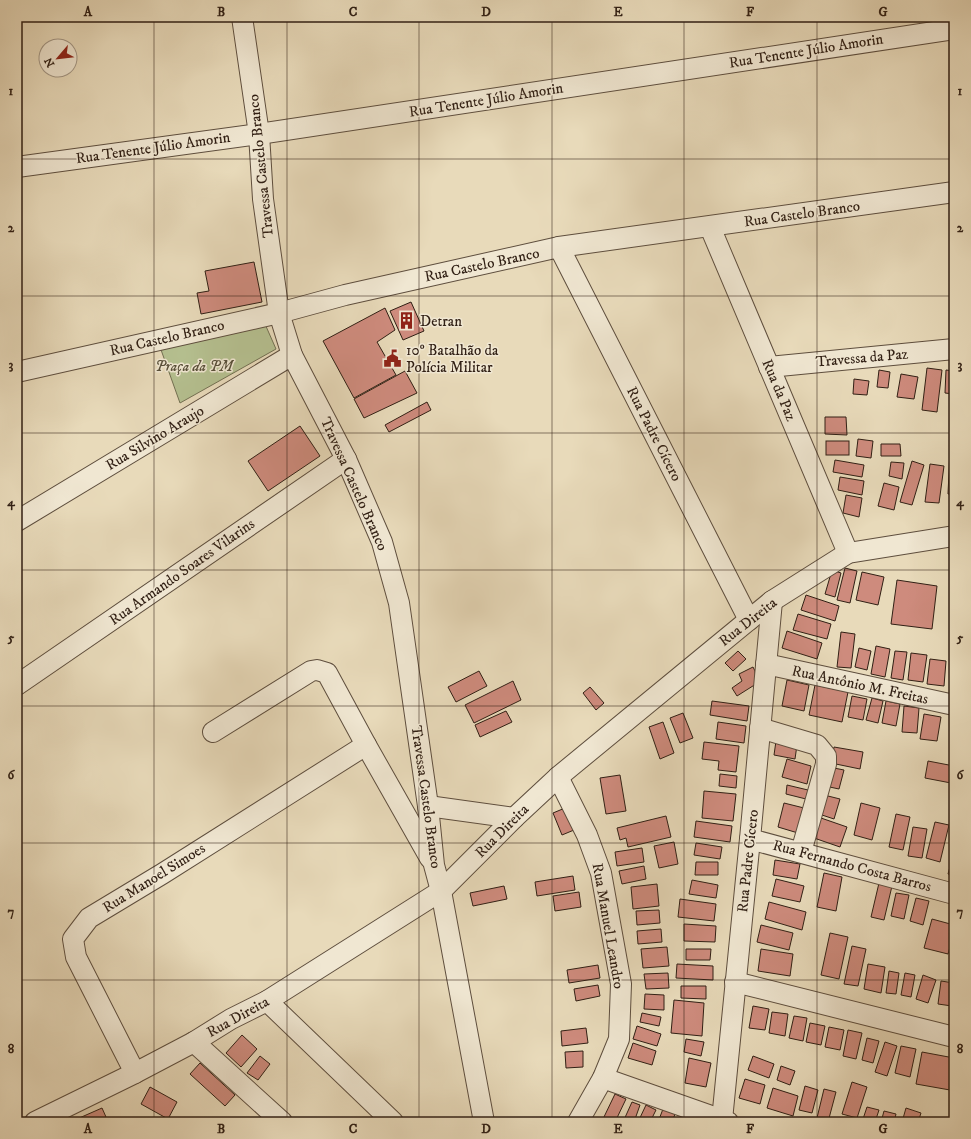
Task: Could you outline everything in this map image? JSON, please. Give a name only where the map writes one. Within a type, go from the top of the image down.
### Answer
[{"type":"street","name":"Travessa Castelo Branco","points":[[242,17],[259,134],[263,199],[279,313],[292,355],[346,459],[382,542],[400,603],[428,806],[434,865],[441,891],[484,1122]]},
{"type":"street","name":"Rua Tenente Júlio Amorin","points":[[17,167],[259,134],[954,29]]},
{"type":"street","name":"Rua Castelo Branco","points":[[17,372],[279,313],[345,295],[559,248],[954,192]]},
{"type":"street","name":"Rua da Paz","points":[[710,226],[848,553]]},
{"type":"street","name":"Rua Padre Cícero","points":[[559,248],[749,620]]},
{"type":"street","name":"Travessa da Paz","points":[[769,367],[954,349]]},
{"type":"street","name":"Rua Silvino Araujo","points":[[17,521],[292,355]]},
{"type":"street","name":"Rua Armando Soares Vilarins","points":[[17,685],[346,459]]},
{"type":"street","name":"Rua Direita","points":[[36,1122],[135,1073],[267,1001],[441,891],[514,818],[558,777],[772,601],[848,553],[954,536]]},
{"type":"street","name":"Rua Padre Cícero","points":[[725,1121],[735,982],[772,601]]},
{"type":"street","name":"Rua Antônio M. Freitas","points":[[766,664],[954,705]]},
{"type":"street","points":[[213,732],[311,671],[317,670],[327,673],[434,865]]},
{"type":"street","points":[[760,728],[816,745],[826,756],[826,764],[801,852]]},
{"type":"street","name":"Rua Manoel Simoes","points":[[135,1073],[76,957],[73,940],[89,918],[366,745]]},
{"type":"street","name":"Rua Manuel Leandro","points":[[558,777],[587,834],[601,872],[621,984],[619,1039],[603,1078],[578,1122]]},
{"type":"street","points":[[428,806],[514,818]]},
{"type":"street","name":"Rua Fernando Costa Barros","points":[[750,839],[954,894]]},
{"type":"street","points":[[735,982],[954,1037]]},
{"type":"street","points":[[267,1001],[393,1122]]},
{"type":"street","points":[[194,1042],[282,1122]]},
{"type":"street","points":[[603,1078],[725,1121]]},
{"type":"green space","name":"Praça da PM","points":[[265,324],[276,349],[180,403],[160,347]]},
{"type":"building","points":[[254,262],[262,302],[201,314],[197,293],[209,291],[205,271]]},
{"type":"building","name":"Detran","points":[[411,302],[424,331],[403,340],[390,311]]},
{"type":"building","points":[[385,308],[395,330],[377,342],[396,375],[354,398],[323,341]]},
{"type":"building","points":[[927,368],[942,370],[937,412],[922,410]]},
{"type":"building","points":[[879,370],[890,372],[888,388],[877,387]]},
{"type":"building","points":[[946,370],[954,371],[954,394],[945,393]]},
{"type":"building","points":[[405,371],[417,393],[364,418],[354,399]]},
{"type":"building","points":[[901,374],[918,377],[914,399],[897,397]]},
{"type":"building","points":[[854,379],[869,381],[867,395],[853,394]]},
{"type":"building","points":[[427,402],[431,410],[389,432],[385,425]]},
{"type":"building","points":[[825,417],[846,417],[847,435],[825,434]]},
{"type":"building","points":[[300,426],[320,456],[268,491],[248,461]]},
{"type":"building","points":[[858,439],[873,441],[871,458],[856,456]]},
{"type":"building","points":[[826,441],[849,441],[849,455],[826,455]]},
{"type":"building","points":[[881,444],[900,444],[901,456],[881,456]]},
{"type":"building","points":[[950,450],[954,450],[954,494],[948,494]]},
{"type":"building","points":[[835,460],[864,465],[862,477],[833,472]]},
{"type":"building","points":[[912,461],[924,465],[912,505],[900,502]]},
{"type":"building","points":[[891,462],[904,463],[902,479],[889,476]]},
{"type":"building","points":[[930,464],[944,466],[939,503],[925,502]]},
{"type":"building","points":[[840,477],[864,481],[862,495],[838,490]]},
{"type":"building","points":[[884,483],[899,487],[894,510],[878,506]]},
{"type":"building","points":[[846,495],[862,498],[859,517],[843,513]]},
{"type":"building","points":[[845,568],[857,571],[850,603],[837,600]]},
{"type":"building","points":[[832,570],[841,573],[835,597],[825,594]]},
{"type":"building","points":[[862,572],[884,577],[878,605],[856,600]]},
{"type":"building","points":[[897,580],[937,586],[932,629],[891,624]]},
{"type":"building","points":[[806,595],[839,606],[835,621],[801,610]]},
{"type":"building","points":[[798,614],[831,624],[827,639],[793,630]]},
{"type":"building","points":[[787,631],[822,643],[817,659],[782,648]]},
{"type":"building","points":[[841,632],[855,634],[851,668],[837,667]]},
{"type":"building","points":[[876,646],[890,649],[885,677],[871,674]]},
{"type":"building","points":[[859,648],[871,651],[867,670],[855,667]]},
{"type":"building","points":[[738,651],[746,659],[733,671],[725,663]]},
{"type":"building","points":[[895,651],[907,652],[903,680],[891,678]]},
{"type":"building","points":[[911,653],[927,655],[923,682],[908,680]]},
{"type":"building","points":[[930,659],[946,661],[944,686],[927,684]]},
{"type":"building","points":[[753,667],[755,671],[756,684],[737,696],[732,688],[742,681],[739,674]]},
{"type":"building","points":[[479,671],[487,686],[456,702],[448,687]]},
{"type":"building","points":[[787,680],[809,685],[804,711],[782,706]]},
{"type":"building","points":[[513,681],[521,700],[474,723],[465,705]]},
{"type":"building","points":[[815,685],[848,692],[842,722],[809,715]]},
{"type":"building","points":[[590,687],[604,703],[596,710],[583,693]]},
{"type":"building","points":[[852,696],[867,699],[863,720],[848,717]]},
{"type":"building","points":[[872,698],[883,701],[878,723],[866,720]]},
{"type":"building","points":[[712,701],[749,706],[747,721],[710,715]]},
{"type":"building","points":[[886,701],[900,704],[896,726],[882,723]]},
{"type":"building","points":[[904,706],[919,708],[917,733],[902,732]]},
{"type":"building","points":[[506,711],[512,722],[480,737],[475,725]]},
{"type":"building","points":[[683,713],[693,738],[680,743],[670,718]]},
{"type":"building","points":[[924,714],[941,717],[937,741],[920,739]]},
{"type":"building","points":[[663,722],[674,753],[660,759],[649,727]]},
{"type":"building","points":[[718,722],[746,726],[744,743],[716,739]]},
{"type":"building","points":[[776,741],[797,745],[795,759],[774,755]]},
{"type":"building","points":[[704,742],[739,746],[736,772],[718,770],[719,761],[702,759]]},
{"type":"building","points":[[834,747],[863,752],[860,769],[831,763]]},
{"type":"building","points":[[787,759],[811,766],[807,784],[782,777]]},
{"type":"building","points":[[928,761],[954,766],[951,783],[925,778]]},
{"type":"building","points":[[829,767],[844,770],[839,789],[825,786]]},
{"type":"building","points":[[720,774],[737,776],[736,788],[719,786]]},
{"type":"building","points":[[620,775],[626,811],[606,814],[600,778]]},
{"type":"building","points":[[787,785],[808,790],[806,799],[786,794]]},
{"type":"building","points":[[704,791],[736,794],[733,821],[702,818]]},
{"type":"building","points":[[824,795],[840,799],[834,819],[819,814]]},
{"type":"building","points":[[784,803],[804,808],[798,833],[778,827]]},
{"type":"building","points":[[861,803],[880,808],[872,840],[854,835]]},
{"type":"building","points":[[565,808],[574,830],[562,835],[553,813]]},
{"type":"building","points":[[896,814],[910,817],[903,850],[889,847]]},
{"type":"building","points":[[666,816],[671,837],[628,847],[626,838],[620,840],[617,828]]},
{"type":"building","points":[[821,818],[847,827],[840,847],[814,838]]},
{"type":"building","points":[[696,821],[732,826],[730,842],[694,837]]},
{"type":"building","points":[[935,822],[949,825],[940,862],[926,858]]},
{"type":"building","points":[[913,827],[927,829],[922,858],[908,856]]},
{"type":"building","points":[[674,842],[678,864],[659,868],[654,846]]},
{"type":"building","points":[[696,843],[722,847],[720,859],[694,855]]},
{"type":"building","points":[[642,848],[644,862],[617,866],[615,852]]},
{"type":"building","points":[[775,860],[800,864],[797,879],[773,875]]},
{"type":"building","points":[[696,862],[718,862],[718,875],[695,875]]},
{"type":"building","points":[[951,863],[954,864],[954,876],[948,874]]},
{"type":"building","points":[[644,866],[646,879],[622,884],[619,871]]},
{"type":"building","points":[[824,873],[842,877],[836,911],[817,907]]},
{"type":"building","points":[[573,876],[575,890],[537,896],[535,882]]},
{"type":"building","points":[[776,879],[804,886],[800,902],[772,896]]},
{"type":"building","points":[[692,880],[718,885],[716,898],[689,894]]},
{"type":"building","points":[[879,883],[892,886],[884,920],[871,917]]},
{"type":"building","points":[[657,884],[659,906],[633,909],[631,887]]},
{"type":"building","points":[[504,886],[507,899],[473,906],[470,893]]},
{"type":"building","points":[[579,892],[581,907],[555,911],[553,896]]},
{"type":"building","points":[[896,893],[909,895],[904,919],[891,916]]},
{"type":"building","points":[[916,898],[929,901],[923,925],[910,921]]},
{"type":"building","points":[[680,899],[716,904],[714,921],[678,917]]},
{"type":"building","points":[[769,902],[806,912],[802,930],[765,919]]},
{"type":"building","points":[[659,910],[660,923],[637,925],[636,911]]},
{"type":"building","points":[[932,919],[954,925],[954,933],[948,954],[924,948]]},
{"type":"building","points":[[684,924],[716,926],[715,942],[684,941]]},
{"type":"building","points":[[761,925],[793,933],[789,950],[757,942]]},
{"type":"building","points":[[661,929],[662,942],[638,944],[637,931]]},
{"type":"building","points":[[830,933],[848,937],[839,979],[821,975]]},
{"type":"building","points":[[852,946],[866,949],[858,986],[844,984]]},
{"type":"building","points":[[667,947],[669,966],[643,968],[641,949]]},
{"type":"building","points":[[686,949],[711,949],[710,960],[686,960]]},
{"type":"building","points":[[761,949],[793,954],[790,976],[758,971]]},
{"type":"building","points":[[677,964],[713,966],[713,980],[676,978]]},
{"type":"building","points":[[868,964],[885,967],[881,993],[864,989]]},
{"type":"building","points":[[598,965],[600,978],[569,983],[567,970]]},
{"type":"building","points":[[889,971],[899,973],[896,994],[886,993]]},
{"type":"building","points":[[668,973],[669,988],[646,989],[644,974]]},
{"type":"building","points":[[905,973],[915,975],[911,997],[901,995]]},
{"type":"building","points":[[923,975],[936,980],[928,1003],[916,999]]},
{"type":"building","points":[[941,981],[954,983],[952,1006],[938,1004]]},
{"type":"building","points":[[598,985],[600,996],[576,1001],[574,989]]},
{"type":"building","points":[[681,986],[706,986],[706,999],[681,998]]},
{"type":"building","points":[[645,994],[664,995],[664,1010],[644,1009]]},
{"type":"building","points":[[674,1000],[704,1003],[702,1036],[671,1033]]},
{"type":"building","points":[[753,1006],[769,1009],[765,1030],[749,1028]]},
{"type":"building","points":[[772,1012],[788,1014],[785,1036],[769,1033]]},
{"type":"building","points":[[642,1013],[661,1017],[659,1026],[640,1022]]},
{"type":"building","points":[[794,1016],[807,1018],[803,1041],[789,1038]]},
{"type":"building","points":[[810,1023],[825,1026],[821,1045],[806,1042]]},
{"type":"building","points":[[637,1026],[661,1034],[657,1046],[633,1039]]},
{"type":"building","points":[[829,1027],[844,1030],[840,1050],[825,1047]]},
{"type":"building","points":[[586,1028],[588,1043],[562,1046],[561,1031]]},
{"type":"building","points":[[848,1030],[862,1033],[856,1059],[843,1056]]},
{"type":"building","points":[[242,1035],[257,1049],[241,1067],[226,1053]]},
{"type":"building","points":[[867,1038],[879,1041],[873,1063],[862,1060]]},
{"type":"building","points":[[686,1039],[704,1042],[701,1056],[684,1052]]},
{"type":"building","points":[[885,1042],[897,1046],[887,1076],[875,1072]]},
{"type":"building","points":[[633,1043],[656,1051],[652,1065],[628,1058]]},
{"type":"building","points":[[901,1046],[916,1049],[910,1077],[895,1073]]},
{"type":"building","points":[[583,1051],[583,1067],[566,1068],[565,1052]]},
{"type":"building","points":[[922,1052],[954,1058],[950,1090],[916,1084]]},
{"type":"building","points":[[260,1056],[270,1064],[258,1080],[247,1073]]},
{"type":"building","points":[[753,1056],[774,1064],[769,1078],[748,1070]]},
{"type":"building","points":[[689,1058],[711,1063],[706,1087],[685,1083]]},
{"type":"building","points":[[200,1063],[235,1095],[225,1106],[190,1074]]},
{"type":"building","points":[[781,1066],[795,1071],[790,1085],[777,1080]]},
{"type":"building","points":[[745,1079],[765,1085],[760,1104],[739,1098]]},
{"type":"building","points":[[852,1082],[867,1087],[857,1118],[842,1114]]},
{"type":"building","points":[[805,1086],[818,1090],[812,1113],[799,1110]]},
{"type":"building","points":[[150,1087],[177,1102],[168,1119],[141,1104]]},
{"type":"building","points":[[773,1088],[798,1096],[793,1116],[767,1108]]},
{"type":"building","points":[[824,1089],[836,1092],[828,1122],[816,1122]]},
{"type":"building","points":[[615,1094],[626,1099],[615,1122],[609,1122],[603,1119]]},
{"type":"building","points":[[632,1102],[640,1105],[634,1122],[623,1122]]},
{"type":"building","points":[[646,1105],[656,1110],[650,1122],[638,1122]]},
{"type":"building","points":[[867,1107],[879,1110],[875,1122],[862,1122]]},
{"type":"building","points":[[102,1108],[106,1117],[93,1122],[78,1122],[77,1119]]},
{"type":"building","points":[[906,1108],[921,1113],[918,1122],[902,1122]]},
{"type":"building","points":[[663,1109],[675,1114],[672,1122],[658,1122]]},
{"type":"building","points":[[884,1111],[896,1114],[894,1122],[881,1122]]},
{"type":"place","name":"Detran","points":[[407,321]]},
{"type":"place","name":"10º Batalhão da Polícia Militar","points":[[393,359]]}]
